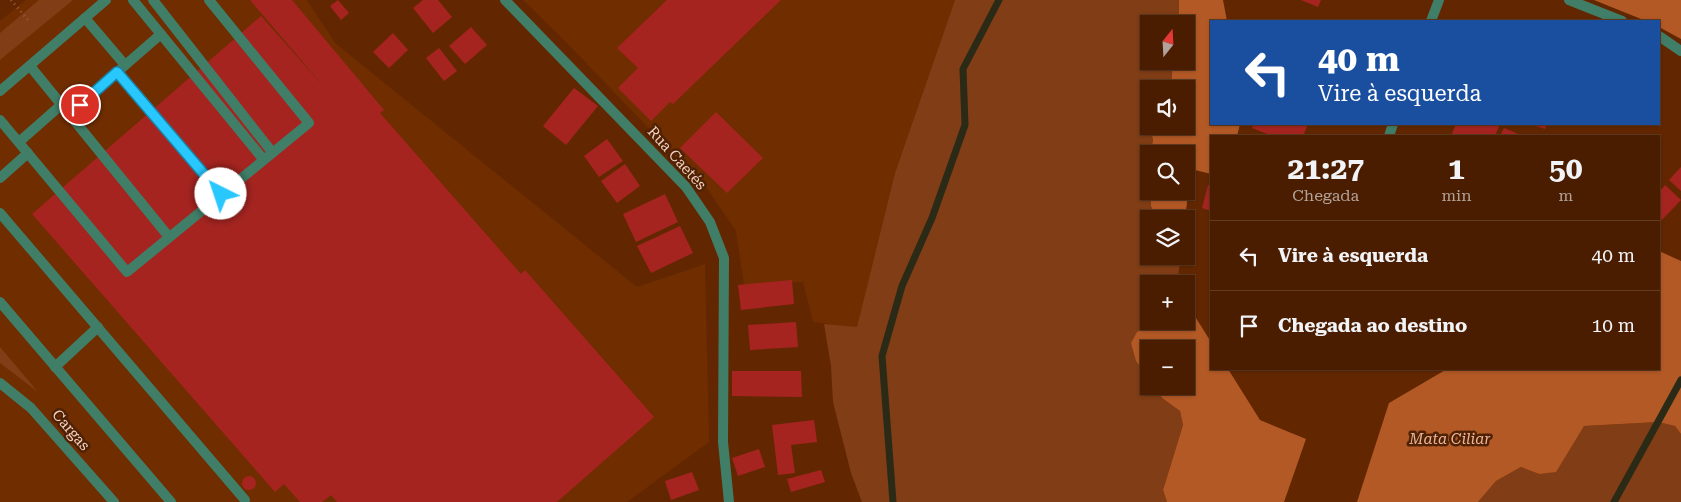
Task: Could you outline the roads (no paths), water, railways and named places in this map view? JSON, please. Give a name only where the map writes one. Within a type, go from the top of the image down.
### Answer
[{"type":"street","points":[[0,91],[106,0]]},
{"type":"street","points":[[133,0],[160,34],[268,156]]},
{"type":"street","points":[[153,0],[268,156]]},
{"type":"street","points":[[0,120],[127,272],[309,123],[209,0]]},
{"type":"street","name":"Rua Caetés","points":[[505,0],[686,187],[710,222],[724,258],[724,442],[729,502]]},
{"type":"street","points":[[1431,20],[1439,0]]},
{"type":"street","points":[[1569,0],[1619,20]]},
{"type":"street","points":[[85,18],[125,65]]},
{"type":"street","points":[[69,114],[160,34]]},
{"type":"street","points":[[1660,37],[1681,51]]},
{"type":"street","points":[[30,66],[169,238]]},
{"type":"street","points":[[117,72],[221,194]]},
{"type":"street","points":[[18,142],[61,105]]},
{"type":"street","points":[[0,178],[28,153]]},
{"type":"street","points":[[0,213],[245,500]]},
{"type":"street","points":[[0,302],[171,502]]},
{"type":"street","points":[[55,367],[98,327]]},
{"type":"street","name":"Cargas","points":[[0,383],[31,408],[114,502]]},
{"type":"waterway","points":[[893,502],[882,356],[902,286],[932,218],[965,125],[963,69],[999,0]]},
{"type":"waterway","points":[[1614,502],[1681,380]]},
{"type":"park label","name":"Mata Ciliar","points":[[1450,439]]}]
